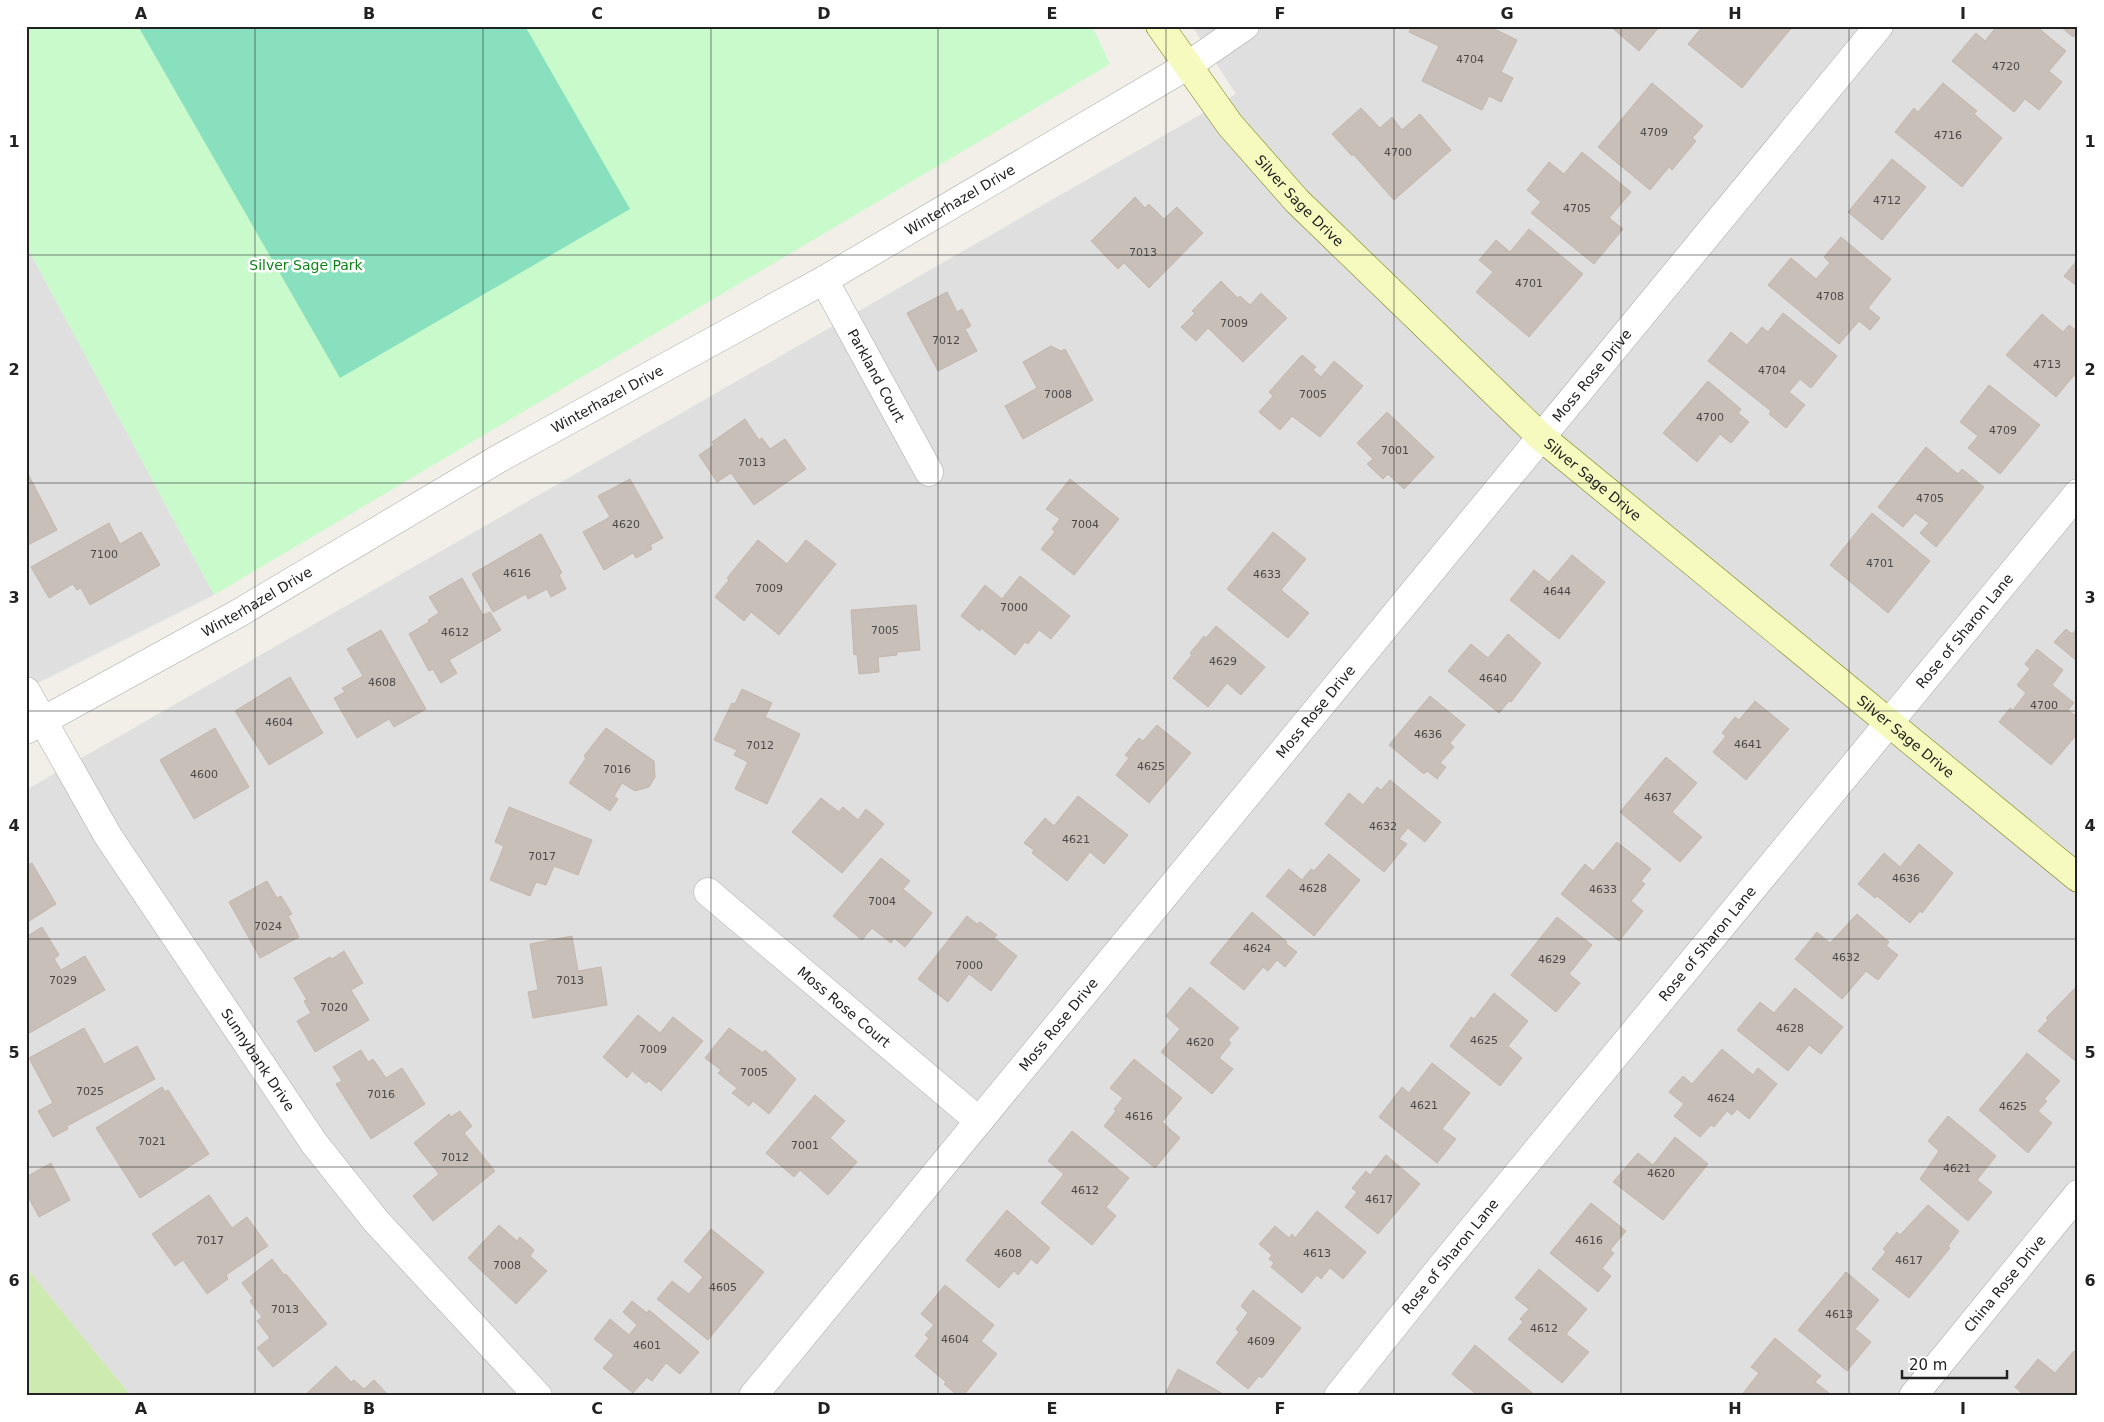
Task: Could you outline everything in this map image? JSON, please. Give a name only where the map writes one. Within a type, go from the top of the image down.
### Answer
[{"type":"street","name":"Silver Sage Drive","points":[[1160,26],[1230,125],[1297,201],[1541,437],[2078,878]]},
{"type":"street","name":"Winterhazel Drive","points":[[35,725],[239,613],[498,459],[824,280],[1187,66],[1245,26]]},
{"type":"street","name":"Moss Rose Drive","points":[[753,1396],[1878,26]]},
{"type":"street","name":"Parkland Court","points":[[824,280],[928,472]]},
{"type":"street","name":"Rose of Sharon Lane","points":[[1338,1396],[1441,1267],[2078,493]]},
{"type":"street","name":"Sunnybank Drive","points":[[26,690],[35,725],[314,1144],[376,1221],[538,1396]]},
{"type":"street","name":"Moss Rose Court","points":[[708,892],[979,1121]]},
{"type":"street","name":"China Rose Drive","points":[[1913,1396],[2078,1194]]},
{"type":"shaded area","points":[[1192,26],[2078,26],[2078,1396],[131,1396],[26,1267],[26,790],[1236,94]]},
{"type":"shaded area","points":[[26,245],[214,595],[26,689]]},
{"type":"green space","name":"Silver Sage Park","points":[[26,26],[1092,26],[1110,64],[214,595],[26,245]]},
{"type":"green space","points":[[138,26],[525,26],[630,209],[340,378]]},
{"type":"green space","points":[[26,1267],[131,1396],[26,1396]]},
{"type":"building","points":[[1412,26],[1488,26],[1517,40],[1501,72],[1513,78],[1501,102],[1489,96],[1482,110],[1422,81],[1439,46],[1409,32]]},
{"type":"building","points":[[1610,26],[1660,26],[1639,51]]},
{"type":"building","points":[[1703,26],[1793,26],[1742,88],[1688,44]]},
{"type":"building","points":[[1997,26],[2003,30],[2006,26],[2036,26],[2066,51],[2049,71],[2062,82],[2039,110],[2025,99],[2014,112],[1952,61],[1976,33],[1985,41]]},
{"type":"building","points":[[2060,26],[2078,26],[2078,31],[2073,37]]},
{"type":"building","points":[[1652,83],[1703,126],[1692,138],[1696,141],[1672,170],[1669,167],[1650,190],[1598,147]]},
{"type":"building","points":[[1943,83],[1977,111],[1974,114],[2002,138],[1962,187],[1895,132],[1914,108],[1918,112]]},
{"type":"building","points":[[1361,108],[1380,128],[1392,117],[1402,130],[1420,114],[1451,150],[1394,200],[1353,154],[1352,156],[1332,134]]},
{"type":"building","points":[[1582,152],[1631,192],[1609,218],[1623,229],[1594,264],[1531,213],[1541,202],[1527,190],[1549,162],[1564,174]]},
{"type":"building","points":[[1892,159],[1926,187],[1882,240],[1848,212]]},
{"type":"building","points":[[1135,197],[1145,208],[1149,204],[1164,219],[1177,207],[1203,233],[1149,288],[1124,263],[1118,269],[1091,241]]},
{"type":"building","points":[[1529,229],[1583,274],[1529,337],[1476,292],[1493,272],[1479,260],[1496,240],[1510,252]]},
{"type":"building","points":[[1841,237],[1891,279],[1868,308],[1880,318],[1870,330],[1859,321],[1839,344],[1768,285],[1791,258],[1816,279],[1830,263],[1824,257]]},
{"type":"building","points":[[2078,259],[2078,287],[2064,276]]},
{"type":"building","points":[[1221,281],[1238,298],[1240,296],[1250,305],[1261,293],[1287,318],[1243,362],[1208,328],[1196,341],[1181,327],[1195,313],[1192,311]]},
{"type":"building","points":[[947,292],[957,312],[962,309],[971,326],[965,329],[977,351],[938,371],[907,313]]},
{"type":"building","points":[[1783,313],[1837,356],[1811,388],[1800,379],[1789,392],[1805,405],[1786,428],[1769,414],[1771,411],[1708,361],[1731,332],[1747,345],[1762,327],[1768,332]]},
{"type":"building","points":[[2042,314],[2063,332],[2069,325],[2078,332],[2078,375],[2076,373],[2056,397],[2006,355]]},
{"type":"building","points":[[1051,346],[1061,351],[1065,349],[1093,400],[1023,439],[1005,406],[1037,388],[1023,362]]},
{"type":"building","points":[[1302,355],[1316,367],[1313,370],[1321,377],[1334,361],[1363,386],[1320,437],[1292,416],[1280,430],[1259,412],[1273,396],[1269,392]]},
{"type":"building","points":[[1708,381],[1741,409],[1738,413],[1749,422],[1731,443],[1720,434],[1697,462],[1663,433]]},
{"type":"building","points":[[1989,385],[2040,425],[2000,474],[1968,448],[1978,436],[1960,422]]},
{"type":"building","points":[[1387,412],[1434,457],[1404,489],[1388,474],[1383,479],[1367,464],[1373,459],[1357,443]]},
{"type":"building","points":[[745,419],[759,440],[762,438],[770,449],[785,439],[806,469],[754,505],[731,473],[717,482],[699,455],[714,445],[712,442]]},
{"type":"building","points":[[1926,447],[1958,474],[1962,469],[1984,487],[1936,547],[1920,533],[1929,523],[1915,513],[1903,527],[1878,507]]},
{"type":"building","points":[[26,470],[57,530],[26,546]]},
{"type":"building","points":[[630,479],[663,538],[650,545],[652,549],[636,558],[633,553],[604,570],[583,532],[610,517],[598,496]]},
{"type":"building","points":[[1070,479],[1119,519],[1074,575],[1041,549],[1055,532],[1052,529],[1060,519],[1046,509]]},
{"type":"building","points":[[1872,513],[1930,561],[1888,613],[1830,565]]},
{"type":"building","points":[[109,523],[120,544],[141,532],[160,565],[90,605],[81,588],[77,590],[73,584],[49,598],[31,567]]},
{"type":"building","points":[[1273,532],[1306,559],[1281,590],[1309,613],[1288,638],[1227,589]]},
{"type":"building","points":[[541,534],[562,573],[559,575],[566,589],[551,597],[547,589],[528,599],[526,594],[493,612],[472,574]]},
{"type":"building","points":[[758,540],[787,564],[806,540],[836,564],[779,635],[751,612],[744,621],[715,597],[729,580],[727,578]]},
{"type":"building","points":[[1572,555],[1605,582],[1559,639],[1510,600],[1534,570],[1549,582]]},
{"type":"building","points":[[1020,576],[1070,616],[1051,639],[1039,630],[1028,644],[1025,642],[1015,655],[981,628],[980,631],[961,616],[985,585],[1002,599]]},
{"type":"building","points":[[462,578],[483,615],[490,612],[501,630],[449,660],[457,673],[441,683],[433,669],[429,671],[409,634],[429,622],[428,620],[439,613],[429,597]]},
{"type":"building","points":[[916,605],[920,650],[897,652],[897,655],[878,657],[879,672],[859,674],[857,654],[854,655],[851,610]]},
{"type":"building","points":[[1216,626],[1265,667],[1241,695],[1227,683],[1208,707],[1173,678],[1192,655],[1190,653],[1204,636],[1206,638]]},
{"type":"building","points":[[2078,627],[2078,662],[2054,642],[2066,629],[2072,634]]},
{"type":"building","points":[[381,630],[426,709],[394,727],[389,719],[357,738],[334,698],[345,692],[342,688],[363,676],[347,649]]},
{"type":"building","points":[[1508,634],[1541,663],[1511,702],[1509,701],[1499,713],[1448,671],[1471,644],[1488,658]]},
{"type":"building","points":[[2037,649],[2063,670],[2052,685],[2074,703],[2068,710],[2078,718],[2078,733],[2051,765],[1999,722],[2010,708],[2013,710],[2026,693],[2017,685],[2030,669],[2025,664]]},
{"type":"building","points":[[290,677],[323,733],[269,765],[235,711]]},
{"type":"building","points":[[742,689],[772,703],[765,717],[800,734],[767,804],[735,789],[748,762],[734,755],[737,750],[714,740],[732,703],[735,704]]},
{"type":"building","points":[[1430,696],[1465,725],[1450,743],[1454,747],[1440,763],[1446,767],[1437,779],[1427,771],[1424,774],[1389,745]]},
{"type":"building","points":[[1755,701],[1789,729],[1746,780],[1713,752],[1726,736],[1722,733],[1735,717],[1739,720]]},
{"type":"building","points":[[1157,725],[1191,753],[1149,803],[1116,775],[1129,758],[1125,755],[1139,738],[1143,741]]},
{"type":"building","points":[[215,728],[249,787],[194,819],[160,760]]},
{"type":"building","points":[[606,728],[654,761],[655,777],[649,787],[635,791],[622,783],[614,796],[618,799],[610,811],[569,783],[586,758],[584,756]]},
{"type":"building","points":[[1666,757],[1697,783],[1672,812],[1702,837],[1680,862],[1620,812]]},
{"type":"building","points":[[1390,780],[1441,822],[1425,842],[1408,828],[1399,839],[1407,844],[1384,872],[1325,824],[1349,793],[1363,805],[1377,787],[1381,790]]},
{"type":"building","points":[[1078,796],[1128,835],[1104,864],[1090,852],[1067,881],[1032,853],[1034,850],[1024,843],[1045,818],[1054,826]]},
{"type":"building","points":[[821,798],[839,812],[843,807],[858,820],[866,809],[884,824],[842,873],[792,832]]},
{"type":"building","points":[[509,807],[592,840],[578,875],[554,866],[546,885],[536,882],[530,896],[490,880],[504,846],[495,842]]},
{"type":"building","points":[[1617,842],[1651,869],[1641,881],[1645,884],[1631,901],[1643,911],[1619,941],[1561,894],[1585,864],[1593,871]]},
{"type":"building","points":[[1919,844],[1953,873],[1922,913],[1920,911],[1910,923],[1877,896],[1875,898],[1858,884],[1884,853],[1900,867]]},
{"type":"building","points":[[1329,854],[1360,880],[1314,936],[1266,896],[1289,869],[1302,880],[1311,869],[1314,871]]},
{"type":"building","points":[[881,858],[910,881],[903,889],[932,913],[905,947],[894,938],[891,943],[872,928],[862,940],[833,916]]},
{"type":"building","points":[[32,863],[56,904],[26,923],[26,866]]},
{"type":"building","points":[[267,881],[277,898],[281,896],[292,914],[288,916],[299,937],[260,958],[229,902]]},
{"type":"building","points":[[1252,912],[1297,952],[1285,967],[1277,960],[1268,971],[1263,967],[1244,990],[1210,963]]},
{"type":"building","points":[[1857,914],[1889,942],[1886,946],[1898,955],[1878,980],[1866,971],[1842,999],[1795,959],[1817,932],[1830,943]]},
{"type":"building","points":[[967,916],[977,924],[980,922],[997,935],[994,938],[1017,956],[991,991],[969,974],[948,1002],[918,979]]},
{"type":"building","points":[[1557,917],[1592,945],[1569,974],[1580,983],[1556,1012],[1511,975]]},
{"type":"building","points":[[42,927],[59,955],[54,959],[61,970],[85,956],[105,990],[26,1035],[26,937]]},
{"type":"building","points":[[572,936],[578,971],[601,967],[607,1005],[533,1018],[528,992],[538,990],[530,944]]},
{"type":"building","points":[[344,951],[363,983],[351,990],[369,1020],[315,1052],[297,1021],[311,1013],[304,1001],[307,1000],[294,978]]},
{"type":"building","points":[[2077,986],[2078,1063],[2038,1031],[2048,1020],[2046,1018]]},
{"type":"building","points":[[1190,987],[1239,1028],[1228,1040],[1231,1043],[1219,1058],[1233,1069],[1212,1094],[1161,1052],[1180,1029],[1166,1016]]},
{"type":"building","points":[[1795,988],[1843,1027],[1821,1054],[1809,1045],[1788,1071],[1737,1030],[1760,1002],[1774,1013]]},
{"type":"building","points":[[1494,993],[1528,1021],[1508,1046],[1522,1058],[1500,1086],[1450,1046],[1471,1017],[1474,1019]]},
{"type":"building","points":[[638,1015],[660,1033],[673,1017],[703,1041],[661,1091],[649,1081],[646,1083],[632,1071],[627,1078],[603,1057]]},
{"type":"building","points":[[84,1028],[104,1064],[137,1046],[155,1079],[67,1126],[68,1129],[53,1137],[38,1111],[53,1103],[29,1058]]},
{"type":"building","points":[[729,1028],[763,1053],[765,1050],[796,1079],[769,1114],[753,1101],[749,1106],[732,1093],[737,1088],[718,1073],[721,1070],[705,1058]]},
{"type":"building","points":[[1722,1049],[1753,1075],[1758,1068],[1777,1084],[1749,1119],[1737,1109],[1732,1115],[1727,1111],[1714,1127],[1711,1125],[1700,1137],[1674,1116],[1684,1104],[1669,1092],[1683,1076],[1692,1084]]},
{"type":"building","points":[[361,1050],[368,1062],[373,1059],[386,1078],[402,1068],[425,1104],[371,1139],[336,1084],[342,1081],[333,1067]]},
{"type":"building","points":[[2027,1053],[2060,1081],[2044,1099],[2047,1101],[2038,1111],[2052,1123],[2028,1153],[1979,1110]]},
{"type":"building","points":[[1134,1059],[1182,1098],[1162,1122],[1180,1138],[1155,1168],[1104,1126],[1116,1111],[1114,1109],[1123,1098],[1110,1088]]},
{"type":"building","points":[[1432,1063],[1470,1093],[1442,1129],[1456,1139],[1437,1163],[1379,1117],[1402,1087],[1409,1093]]},
{"type":"building","points":[[162,1087],[165,1092],[168,1090],[209,1154],[140,1198],[96,1128]]},
{"type":"building","points":[[815,1095],[845,1121],[830,1138],[857,1162],[828,1195],[800,1170],[794,1177],[766,1153]]},
{"type":"building","points":[[460,1111],[472,1126],[464,1133],[495,1171],[433,1221],[413,1196],[439,1174],[414,1143],[449,1114],[451,1117]]},
{"type":"building","points":[[1948,1116],[1996,1156],[1977,1180],[1992,1192],[1968,1221],[1920,1179],[1939,1151],[1928,1141]]},
{"type":"building","points":[[1072,1131],[1129,1178],[1106,1207],[1116,1216],[1092,1245],[1041,1203],[1064,1174],[1048,1161]]},
{"type":"building","points":[[1675,1137],[1708,1164],[1663,1220],[1613,1182],[1638,1153],[1653,1165]]},
{"type":"building","points":[[1386,1155],[1420,1184],[1378,1234],[1345,1207],[1357,1192],[1352,1188],[1366,1171],[1370,1175]]},
{"type":"building","points":[[51,1163],[70,1200],[39,1217],[26,1193],[26,1177]]},
{"type":"building","points":[[209,1195],[232,1228],[247,1217],[268,1246],[226,1275],[228,1279],[207,1294],[183,1260],[175,1266],[152,1234]]},
{"type":"building","points":[[1591,1203],[1626,1231],[1610,1250],[1614,1253],[1602,1268],[1611,1276],[1598,1292],[1550,1253]]},
{"type":"building","points":[[1928,1205],[1959,1231],[1948,1246],[1950,1248],[1909,1298],[1872,1269],[1886,1252],[1883,1249],[1897,1232],[1900,1235]]},
{"type":"building","points":[[1007,1210],[1050,1248],[1037,1264],[1031,1259],[1018,1275],[1014,1271],[999,1288],[966,1260]]},
{"type":"building","points":[[1317,1211],[1366,1252],[1343,1279],[1330,1268],[1321,1279],[1317,1275],[1302,1293],[1271,1267],[1274,1263],[1269,1259],[1272,1255],[1259,1244],[1275,1226],[1289,1238],[1292,1234],[1295,1238]]},
{"type":"building","points":[[499,1225],[517,1241],[520,1237],[534,1250],[530,1256],[547,1271],[516,1304],[468,1258]]},
{"type":"building","points":[[711,1229],[764,1272],[708,1340],[657,1299],[672,1281],[689,1294],[703,1277],[684,1261]]},
{"type":"building","points":[[272,1259],[327,1324],[273,1367],[257,1348],[270,1338],[257,1321],[262,1317],[250,1301],[253,1298],[242,1283]]},
{"type":"building","points":[[1539,1269],[1587,1309],[1566,1334],[1589,1352],[1562,1383],[1508,1339],[1523,1322],[1520,1319],[1529,1309],[1515,1298]]},
{"type":"building","points":[[1846,1272],[1879,1300],[1855,1329],[1871,1342],[1847,1371],[1798,1330]]},
{"type":"building","points":[[945,1285],[994,1325],[981,1341],[997,1354],[963,1396],[958,1396],[944,1384],[946,1382],[915,1356],[929,1338],[925,1335],[934,1325],[921,1314]]},
{"type":"building","points":[[1253,1290],[1301,1328],[1262,1378],[1259,1376],[1248,1389],[1216,1363],[1239,1332],[1236,1329],[1248,1313],[1241,1306]]},
{"type":"building","points":[[632,1301],[647,1313],[649,1310],[699,1352],[680,1374],[666,1363],[652,1381],[647,1377],[633,1393],[603,1368],[614,1355],[594,1339],[610,1319],[629,1335],[637,1325],[623,1312]]},
{"type":"building","points":[[1775,1338],[1821,1376],[1815,1382],[1829,1393],[1827,1396],[1741,1396],[1759,1373],[1751,1367]]},
{"type":"building","points":[[1475,1345],[1536,1396],[1475,1396],[1476,1394],[1452,1374]]},
{"type":"building","points":[[2074,1351],[2078,1354],[2078,1396],[2025,1396],[2015,1387],[2038,1359],[2055,1373]]},
{"type":"building","points":[[336,1366],[351,1382],[354,1380],[364,1389],[374,1380],[389,1396],[304,1396]]},
{"type":"building","points":[[1178,1369],[1227,1396],[1164,1396]]}]
